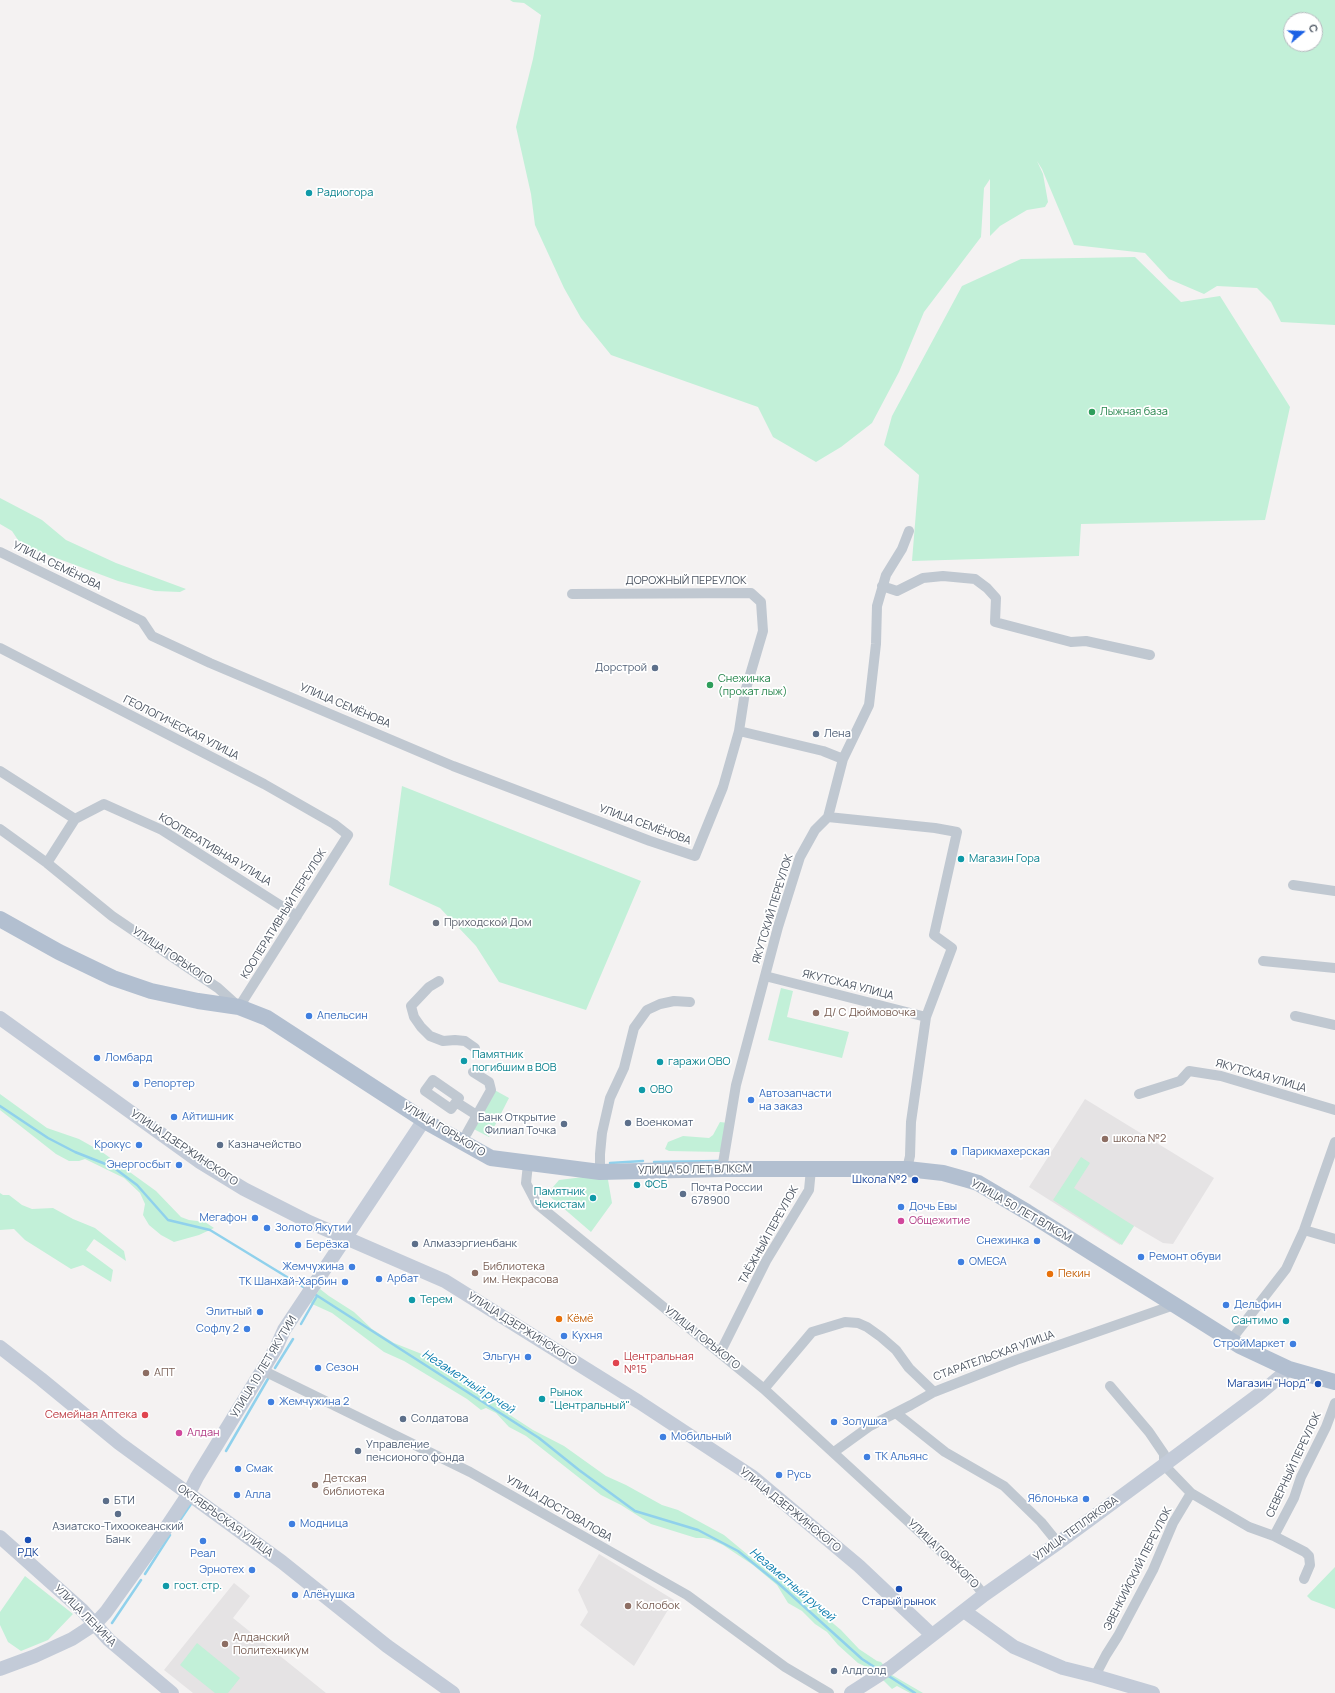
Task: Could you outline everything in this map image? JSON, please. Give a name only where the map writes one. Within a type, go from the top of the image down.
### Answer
[{"type":"main road","points":[[0,919],[59,952],[113,978],[151,991],[240,1006]]},
{"type":"main road","name":"УЛИЦА ГОРЬКОГО","points":[[240,1006],[267,1018],[424,1120],[470,1148],[491,1158],[528,1164]]},
{"type":"main road","name":"УЛИЦА 50 ЛЕТ ВЛКСМ","points":[[528,1164],[600,1172],[722,1169],[907,1169],[942,1172],[978,1183],[1251,1352],[1289,1368],[1335,1382]]},
{"type":"street","name":"ЯКУТСКИЙ ПЕРЕУЛОК","points":[[722,1169],[736,1085],[765,976],[800,857],[815,830],[828,817],[843,759],[869,705],[875,650],[877,606],[886,576],[902,549],[910,531]]},
{"type":"street","name":"УЛИЦА СЕМЁНОВА","points":[[0,552],[142,621],[152,636],[210,663],[453,766],[650,841],[695,856]]},
{"type":"street","points":[[882,586],[897,591],[923,578],[943,576],[975,579],[988,588],[996,598],[995,622],[1071,642],[1086,641],[1150,655]]},
{"type":"street","name":"ДОРОЖНЫЙ ПЕРЕУЛОК","points":[[572,594],[751,593],[761,602],[763,630],[745,692],[739,731],[723,787],[695,856]]},
{"type":"street","name":"ГЕОЛОГИЧЕСКАЯ УЛИЦА","points":[[0,648],[264,784],[334,824],[348,835]]},
{"type":"street","points":[[739,731],[823,751],[843,759]]},
{"type":"street","points":[[0,771],[75,819],[47,863]]},
{"type":"street","name":"КООПЕРАТИВНАЯ УЛИЦА","points":[[75,819],[104,804],[162,830],[297,916]]},
{"type":"street","points":[[828,817],[935,828],[957,832],[934,934],[952,948],[926,1017],[912,1122],[910,1156],[907,1169]]},
{"type":"street","name":"УЛИЦА ГОРЬКОГО","points":[[0,829],[47,863],[112,916],[218,988],[240,1006]]},
{"type":"street","name":"КООПЕРАТИВНЫЙ ПЕРЕУЛОК","points":[[240,1006],[348,835]]},
{"type":"street","points":[[1292,885],[1335,891]]},
{"type":"street","points":[[1263,961],[1335,968]]},
{"type":"street","name":"ЯКУТСКАЯ УЛИЦА","points":[[765,976],[926,1017]]},
{"type":"street","points":[[439,981],[429,987],[412,1006],[414,1017],[430,1036],[443,1041],[465,1041],[475,1048]]},
{"type":"street","points":[[600,1172],[602,1134],[610,1098],[624,1068],[634,1028],[647,1010],[660,1004],[674,1001],[690,1002]]},
{"type":"street","points":[[1295,1016],[1335,1025]]},
{"type":"street","name":"УЛИЦА ДЗЕРЖИНСКОГО","points":[[0,1018],[200,1162],[244,1189],[309,1222],[445,1281],[639,1402],[753,1477],[859,1566],[932,1635]]},
{"type":"street","name":"ЯКУТСКАЯ УЛИЦА","points":[[1139,1094],[1180,1081],[1189,1071],[1221,1076],[1335,1110]]},
{"type":"street","points":[[468,1133],[491,1090],[489,1082],[473,1072]]},
{"type":"street","points":[[456,1102],[478,1116]]},
{"type":"street","name":"УЛИЦА 10 ЛЕТ ЯКУТИИ","points":[[0,1669],[36,1656],[72,1639],[95,1624],[106,1612],[188,1495],[197,1477],[276,1348],[284,1330],[424,1120]]},
{"type":"street","points":[[1230,1340],[1286,1269],[1304,1230],[1335,1142]]},
{"type":"street","name":"УЛИЦА ГОРЬКОГО","points":[[528,1164],[526,1183],[537,1204],[764,1389],[973,1581],[984,1595]]},
{"type":"street","name":"ТАЁЖНЫЙ ПЕРЕУЛОК","points":[[720,1353],[766,1260],[809,1190],[811,1169]]},
{"type":"street","points":[[1304,1230],[1335,1239]]},
{"type":"street","name":"СТАРАТЕЛЬСКАЯ УЛИЦА","points":[[834,1452],[870,1426],[934,1392],[1023,1358],[1174,1305]]},
{"type":"street","points":[[764,1389],[812,1332],[845,1322],[858,1323],[867,1327],[881,1337],[896,1350],[909,1368],[934,1392]]},
{"type":"street","name":"ОКТЯБРЬСКАЯ УЛИЦА","points":[[0,1347],[42,1379],[119,1443],[188,1495],[282,1562],[387,1646],[453,1693]]},
{"type":"street","name":"УЛИЦА ТЕПЛЯКОВА","points":[[861,1691],[874,1679],[984,1595],[1058,1543],[1258,1395],[1289,1368]]},
{"type":"street","name":"УЛИЦА ДОСТОВАЛОВА","points":[[262,1370],[470,1472],[687,1595],[785,1667],[829,1693]]},
{"type":"street","points":[[1110,1386],[1149,1432],[1164,1454],[1164,1465],[1191,1493],[1249,1527],[1274,1536],[1305,1552],[1309,1556],[1310,1564],[1304,1579]]},
{"type":"street","name":"СЕВЕРНЫЙ ПЕРЕУЛОК","points":[[1274,1536],[1294,1498],[1301,1477],[1326,1427],[1335,1403]]},
{"type":"street","points":[[896,1413],[945,1452],[1004,1486],[1042,1522],[1058,1543]]},
{"type":"street","name":"ЭВЕНКИЙСКИЙ ПЕРЕУЛОК","points":[[1095,1676],[1153,1570],[1173,1523],[1191,1493]]},
{"type":"street","name":"УЛИЦА ЛЕНИНА","points":[[0,1537],[82,1610],[109,1640],[172,1693]]},
{"type":"street","points":[[964,1611],[1014,1647],[1063,1668],[1154,1693]]},
{"type":"shaded area","name":"школа №2","points":[[1085,1099],[1214,1178],[1173,1244],[1163,1243],[1134,1226],[1120,1245],[1029,1187]]},
{"type":"shaded area","name":"Колобок","points":[[599,1554],[674,1600],[634,1666],[580,1625],[588,1612],[578,1590]]},
{"type":"shaded area","name":"Алданский Политехникум","points":[[234,1583],[250,1596],[233,1618],[326,1693],[193,1693],[164,1670]]},
{"type":"green space","points":[[510,0],[1335,0],[1335,325],[1281,322],[1271,302],[1257,288],[1217,286],[1204,294],[1169,279],[1145,253],[1074,245],[1042,169],[1037,161],[1043,174],[1048,202],[1045,207],[1027,210],[1000,226],[990,236],[990,179],[984,188],[981,237],[924,312],[899,372],[872,423],[841,447],[816,462],[773,437],[758,407],[611,355],[581,318],[564,288],[535,225],[531,194],[516,127],[533,59],[541,15],[524,3],[513,2]]},
{"type":"green space","name":"Лыжная база","points":[[1135,257],[1181,302],[1220,296],[1290,407],[1265,520],[1081,524],[1079,556],[912,561],[919,475],[884,445],[892,416],[962,286],[1021,259]]},
{"type":"green space","points":[[0,498],[42,520],[66,540],[116,563],[186,589],[180,592],[155,591],[118,581],[30,549],[18,540],[12,531],[0,524]]},
{"type":"green space","points":[[402,786],[641,881],[586,1010],[499,982],[476,946],[440,908],[389,885]]},
{"type":"green space","points":[[781,988],[793,991],[787,1017],[849,1032],[842,1058],[768,1040]]},
{"type":"green space","points":[[489,1087],[509,1098],[489,1137],[468,1126]]},
{"type":"green space","points":[[0,1094],[47,1128],[79,1139],[102,1152],[156,1191],[181,1217],[189,1220],[205,1222],[214,1228],[199,1235],[174,1242],[161,1235],[149,1225],[143,1215],[145,1204],[140,1193],[124,1178],[85,1159],[79,1161],[69,1161],[56,1154],[0,1110]]},
{"type":"green space","points":[[720,1122],[728,1123],[721,1152],[669,1151],[665,1149],[668,1142],[683,1136],[709,1138],[713,1135]]},
{"type":"green space","points":[[1081,1157],[1090,1163],[1074,1188],[1134,1226],[1122,1245],[1053,1200]]},
{"type":"green space","points":[[607,1174],[612,1203],[591,1232],[547,1194],[559,1180]]},
{"type":"green space","points":[[0,1193],[3,1195],[9,1195],[22,1205],[32,1209],[53,1208],[73,1219],[95,1228],[124,1251],[126,1261],[94,1239],[86,1250],[113,1270],[111,1282],[83,1265],[71,1269],[25,1240],[14,1229],[0,1230]]},
{"type":"green space","points":[[320,1289],[354,1312],[372,1329],[394,1343],[437,1360],[460,1374],[496,1398],[505,1411],[513,1417],[533,1430],[564,1446],[606,1476],[626,1485],[662,1505],[678,1510],[724,1535],[765,1569],[800,1592],[859,1649],[881,1662],[892,1675],[923,1693],[910,1693],[897,1686],[892,1689],[873,1670],[858,1663],[838,1645],[827,1632],[815,1624],[802,1611],[788,1603],[777,1585],[753,1565],[723,1545],[712,1540],[696,1538],[651,1524],[621,1505],[601,1495],[526,1436],[509,1427],[496,1413],[486,1408],[481,1410],[467,1399],[404,1361],[384,1352],[332,1313],[310,1303]]},
{"type":"green space","points":[[1335,1567],[1335,1609],[1311,1600],[1307,1596]]},
{"type":"green space","points":[[25,1576],[73,1614],[48,1640],[21,1651],[8,1642],[0,1625],[0,1612]]},
{"type":"green space","points":[[197,1643],[240,1678],[228,1693],[215,1693],[180,1665]]},
{"type":"waterway","name":"Незаметный ручей","points":[[0,1106],[48,1138],[75,1152],[113,1167],[137,1185],[168,1220],[210,1230],[305,1288]]},
{"type":"waterway","points":[[610,1163],[643,1161]]},
{"type":"waterway","points":[[654,1162],[719,1161]]},
{"type":"waterway","name":"Незаметный ручей","points":[[313,1293],[539,1438],[579,1470],[635,1511],[698,1530],[738,1551],[778,1583],[862,1659],[879,1670]]},
{"type":"waterway","points":[[301,1324],[317,1296]]},
{"type":"waterway","points":[[275,1368],[293,1339]]},
{"type":"waterway","points":[[226,1451],[269,1377]]},
{"type":"waterway","points":[[174,1529],[193,1501]]},
{"type":"waterway","points":[[145,1574],[170,1535]]},
{"type":"waterway","points":[[112,1623],[141,1580]]},
{"type":"waterway","name":"Незаметный ручей","points":[[887,1675],[915,1693]]},
{"type":"place","name":"Радиогора","points":[[309,193]]},
{"type":"place","name":"Лыжная база","points":[[1092,412]]},
{"type":"place","name":"Дорстрой","points":[[655,668]]},
{"type":"place","name":"Снежинка (прокат лыж)","points":[[710,685]]},
{"type":"place","name":"Лена","points":[[816,734]]},
{"type":"place","name":"Магазин Гора","points":[[961,859]]},
{"type":"place","name":"Приходской Дом","points":[[436,923]]},
{"type":"place","name":"Д/ С Дюймовочка","points":[[816,1013]]},
{"type":"place","name":"Апельсин","points":[[309,1016]]},
{"type":"place","name":"Ломбард","points":[[97,1058]]},
{"type":"place","name":"Памятник погибшим в ВОВ","points":[[464,1061]]},
{"type":"place","name":"гаражи ОВО","points":[[660,1062]]},
{"type":"place","name":"Репортер","points":[[136,1084]]},
{"type":"place","name":"ОВО","points":[[642,1090]]},
{"type":"place","name":"Автозапчасти на заказ","points":[[751,1100]]},
{"type":"place","name":"Айтишник","points":[[174,1117]]},
{"type":"place","name":"Военкомат","points":[[628,1123]]},
{"type":"place","name":"Банк Открытие Филиал Точка","points":[[564,1124]]},
{"type":"place","name":"школа №2","points":[[1105,1139]]},
{"type":"place","name":"Крокус","points":[[139,1145]]},
{"type":"place","name":"Казначейство","points":[[220,1145]]},
{"type":"place","name":"Парикмахерская","points":[[954,1152]]},
{"type":"place","name":"Энергосбыт","points":[[179,1165]]},
{"type":"place","name":"Школа №2","points":[[915,1180]]},
{"type":"place","name":"ФСБ","points":[[637,1185]]},
{"type":"place","name":"Почта России 678900","points":[[683,1194]]},
{"type":"place","name":"Памятник Чекистам","points":[[593,1198]]},
{"type":"place","name":"Дочь Евы","points":[[901,1207]]},
{"type":"place","name":"Мегафон","points":[[255,1218]]},
{"type":"place","name":"Общежитие","points":[[901,1221]]},
{"type":"place","name":"Золото Якутии","points":[[267,1228]]},
{"type":"place","name":"Снежинка","points":[[1037,1241]]},
{"type":"place","name":"Алмазэргиенбанк","points":[[415,1244]]},
{"type":"place","name":"Берёзка","points":[[298,1245]]},
{"type":"place","name":"Ремонт обуви","points":[[1141,1257]]},
{"type":"place","name":"OMEGA","points":[[961,1262]]},
{"type":"place","name":"Жемчужина","points":[[352,1267]]},
{"type":"place","name":"Библиотека им. Некрасова","points":[[475,1273]]},
{"type":"place","name":"Пекин","points":[[1050,1274]]},
{"type":"place","name":"Арбат","points":[[379,1279]]},
{"type":"place","name":"ТК Шанхай-Харбин","points":[[345,1282]]},
{"type":"place","name":"Терем","points":[[412,1300]]},
{"type":"place","name":"Дельфин","points":[[1226,1305]]},
{"type":"place","name":"Элитный","points":[[260,1312]]},
{"type":"place","name":"Кёмё","points":[[559,1319]]},
{"type":"place","name":"Сантимо","points":[[1286,1321]]},
{"type":"place","name":"Софлу 2","points":[[247,1329]]},
{"type":"place","name":"Кухня","points":[[564,1336]]},
{"type":"place","name":"СтройМаркет","points":[[1293,1344]]},
{"type":"place","name":"Эльгун","points":[[528,1357]]},
{"type":"place","name":"Центральная №15","points":[[616,1363]]},
{"type":"place","name":"Сезон","points":[[318,1368]]},
{"type":"place","name":"АПТ","points":[[146,1373]]},
{"type":"place","name":"Магазин \"Норд\"","points":[[1318,1384]]},
{"type":"place","name":"Рынок \"Центральный\"","points":[[542,1399]]},
{"type":"place","name":"Жемчужина 2","points":[[271,1402]]},
{"type":"place","name":"Семейная Аптека","points":[[145,1415]]},
{"type":"place","name":"Солдатова","points":[[403,1419]]},
{"type":"place","name":"Золушка","points":[[834,1422]]},
{"type":"place","name":"Алдан","points":[[179,1433]]},
{"type":"place","name":"Мобильный","points":[[663,1437]]},
{"type":"place","name":"Управление пенсионого фонда","points":[[358,1451]]},
{"type":"place","name":"ТК Альянс","points":[[867,1457]]},
{"type":"place","name":"Смак","points":[[238,1469]]},
{"type":"place","name":"Русь","points":[[779,1475]]},
{"type":"place","name":"Детская библиотека","points":[[315,1485]]},
{"type":"place","name":"Алла","points":[[237,1495]]},
{"type":"place","name":"Яблонька","points":[[1086,1499]]},
{"type":"place","name":"БТИ","points":[[106,1501]]},
{"type":"place","name":"Азиатско-Тихоокеанский Банк","points":[[118,1514]]},
{"type":"place","name":"Модница","points":[[292,1524]]},
{"type":"place","name":"РДК","points":[[28,1540]]},
{"type":"place","name":"Реал","points":[[203,1541]]},
{"type":"place","name":"Эрнотех","points":[[252,1570]]},
{"type":"place","name":"гост. стр.","points":[[166,1586]]},
{"type":"place","name":"Старый рынок","points":[[899,1589]]},
{"type":"place","name":"Алёнушка","points":[[295,1595]]},
{"type":"place","name":"Колобок","points":[[628,1606]]},
{"type":"place","name":"Алданский Политехникум","points":[[225,1644]]},
{"type":"place","name":"Алдголд","points":[[834,1671]]}]
